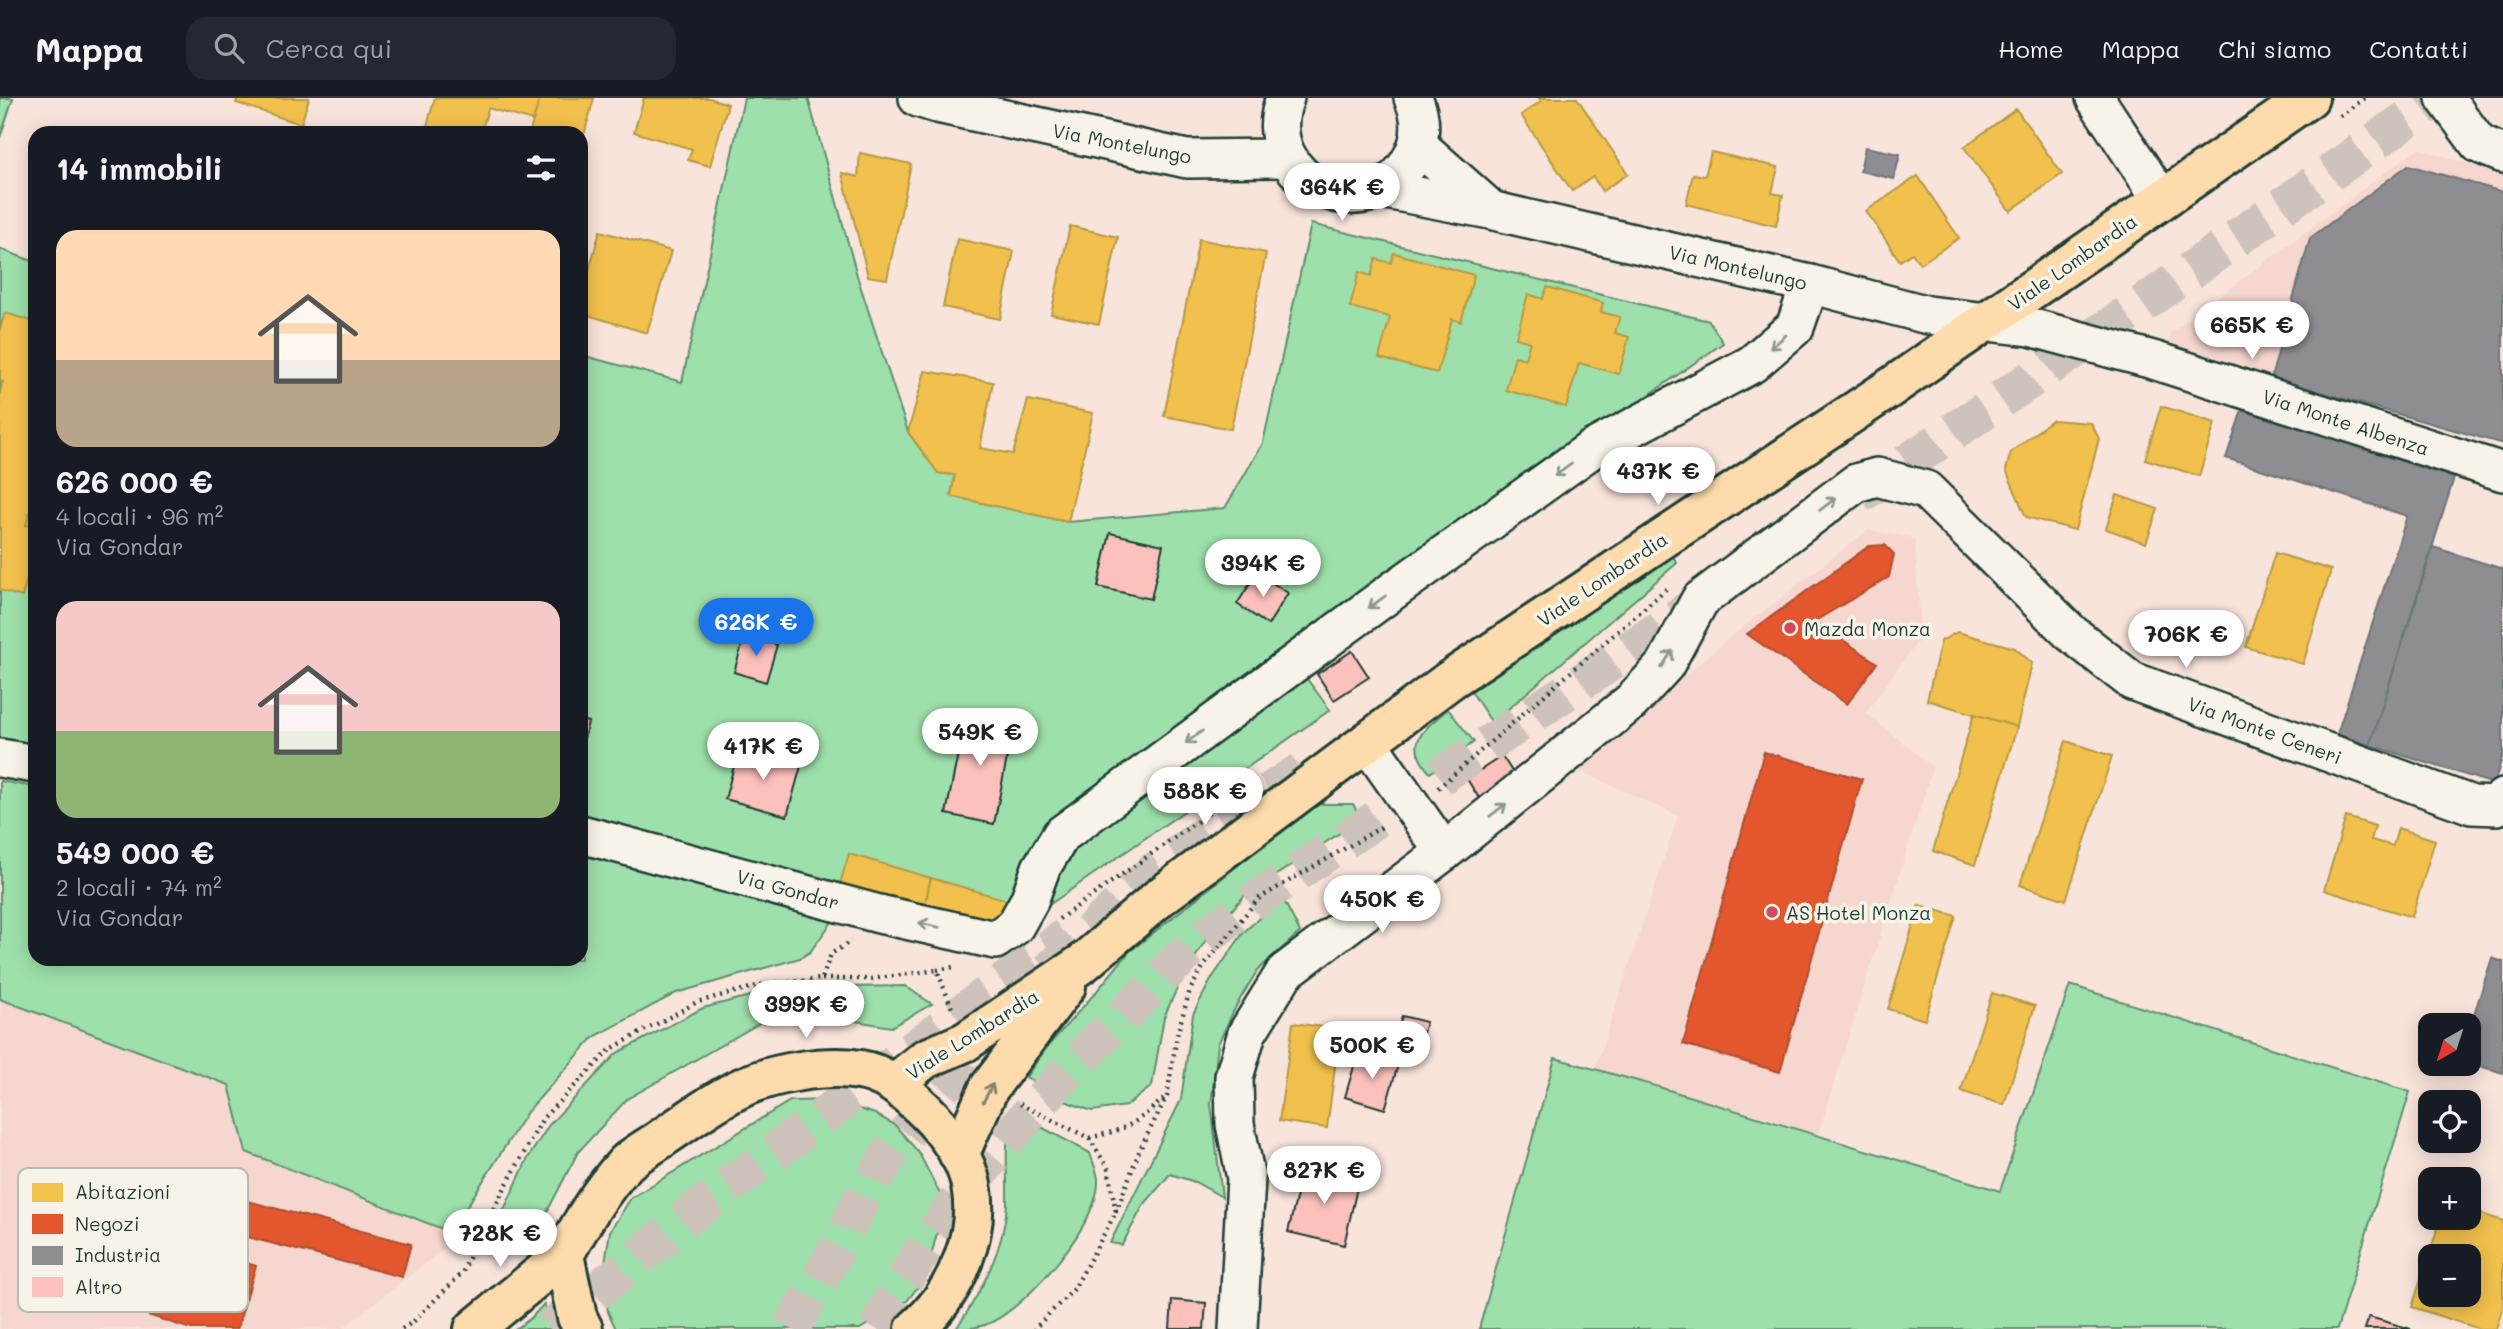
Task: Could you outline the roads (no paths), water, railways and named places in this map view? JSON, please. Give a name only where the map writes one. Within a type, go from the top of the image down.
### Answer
[{"type":"main road","name":"Viale Lombardia","points":[[895,1083],[925,1059],[965,1042],[1083,962],[1160,897],[1450,680],[1986,323],[2309,98]]},
{"type":"main road","name":"Viale Lombardia","points":[[959,1155],[989,1088],[1083,962]]},
{"type":"main road","points":[[474,1329],[564,1255],[593,1203],[628,1161],[742,1088],[800,1071],[826,1067],[862,1070],[895,1083],[931,1115],[959,1155],[969,1175],[974,1199],[965,1256],[950,1286],[929,1317],[915,1329]]},
{"type":"main road","points":[[564,1255],[577,1317],[583,1329]]},
{"type":"street","name":"Via Montelungo","points":[[918,98],[1187,159],[1287,158],[1309,183],[1332,194],[1358,195],[1381,189],[1490,210],[1810,284],[1928,315],[1986,323]]},
{"type":"street","points":[[1285,98],[1281,108],[1279,133],[1287,158]]},
{"type":"street","points":[[2095,98],[2162,200]]},
{"type":"street","points":[[2445,98],[2479,144],[2503,154]]},
{"type":"street","points":[[1381,189],[1407,167],[1418,145],[1421,101]]},
{"type":"street","name":"Via Montelungo","points":[[1418,145],[1490,210]]},
{"type":"street","name":"Via Gondar","points":[[588,836],[879,914],[995,940],[1015,926],[1029,901],[1041,868],[1060,835],[1394,590],[1592,449],[1752,364],[1795,327],[1810,284]]},
{"type":"street","name":"Via Monte Albenza","points":[[1986,323],[2030,327],[2153,360],[2503,472]]},
{"type":"street","name":"Via Monte Ceneri","points":[[1444,852],[1631,702],[1665,665],[1700,600],[1856,484],[1877,477],[1926,490],[2071,633],[2132,681],[2472,805],[2497,806],[2503,798]]},
{"type":"street","points":[[1238,1329],[1246,1178],[1234,1124],[1234,1077],[1247,1033],[1285,972],[1444,852],[1367,742]]},
{"type":"street","points":[[0,758],[28,763]]},
{"type":"tunnel","points":[[1859,495],[2137,308],[2437,98]]},
{"type":"tunnel","points":[[876,1329],[927,1243],[987,1163],[1088,1051],[1193,947],[1269,891],[1708,597]]},
{"type":"tunnel","points":[[1049,971],[1152,873],[1221,823],[1309,766]]},
{"type":"tunnel","points":[[550,1329],[699,1208],[1066,936]]},
{"type":"tunnel","points":[[791,1329],[889,1155],[950,1078],[996,1027]]},
{"type":"place","name":"Mazda Monza","points":[[1790,628]]},
{"type":"place","name":"AS Hotel Monza","points":[[1772,912]]}]
